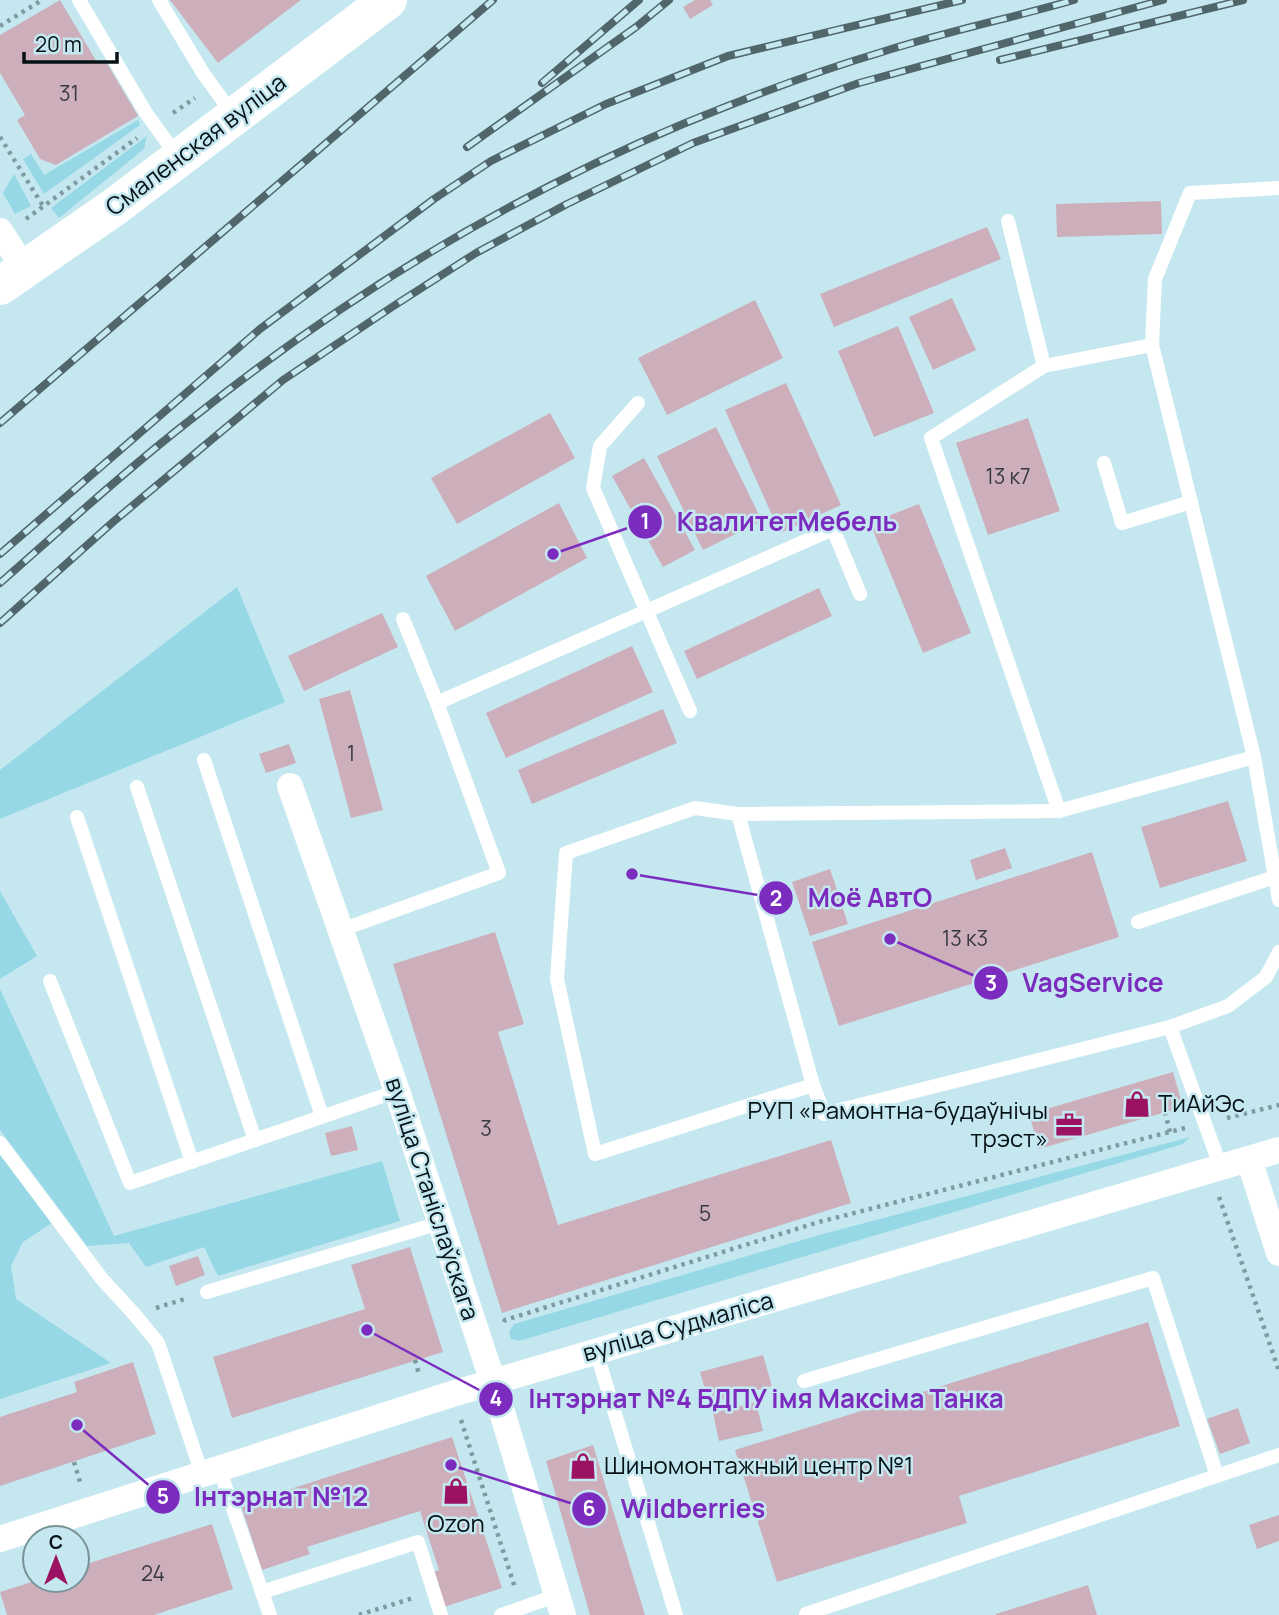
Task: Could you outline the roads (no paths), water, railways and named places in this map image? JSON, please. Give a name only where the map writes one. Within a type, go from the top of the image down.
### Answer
[{"type":"main road","name":"Смаленская вуліца","points":[[12,278],[179,158],[388,0]]},
{"type":"street","points":[[0,230],[12,278]]},
{"type":"street","name":"вуліца Станіслаўскага","points":[[290,786],[397,1091],[493,1382],[560,1605]]},
{"type":"street","name":"вуліца Судмаліса","points":[[0,1539],[596,1351],[1219,1178],[1249,1159],[1279,1150]]},
{"type":"street","points":[[1249,1159],[1279,1253]]},
{"type":"lane","points":[[79,0],[146,113],[179,158]]},
{"type":"lane","points":[[159,0],[203,73],[234,117]]},
{"type":"lane","points":[[1279,188],[1190,193],[1155,279],[1152,345],[1254,757],[1279,900]]},
{"type":"lane","points":[[1008,220],[1044,366]]},
{"type":"lane","points":[[1059,811],[931,438],[1044,366],[1152,345]]},
{"type":"lane","points":[[638,403],[600,446],[593,488],[690,711]]},
{"type":"lane","points":[[1104,463],[1122,523],[1191,502]]},
{"type":"lane","points":[[437,703],[833,529],[860,594]]},
{"type":"lane","points":[[341,930],[499,873],[437,703],[403,619]]},
{"type":"lane","points":[[813,1085],[595,1154],[557,979],[566,853],[695,808],[738,814],[1059,811],[1254,757]]},
{"type":"lane","points":[[204,760],[322,1116]]},
{"type":"lane","points":[[137,787],[255,1140]]},
{"type":"lane","points":[[738,814],[813,1085],[824,1114],[1170,1027],[1228,1006],[1266,977],[1279,952]]},
{"type":"lane","points":[[76,817],[192,1162]]},
{"type":"lane","points":[[1138,922],[1275,877]]},
{"type":"lane","points":[[50,981],[130,1183],[397,1091]]},
{"type":"lane","points":[[1170,1027],[1205,1124],[1219,1178]]},
{"type":"lane","points":[[0,1143],[102,1279],[158,1343],[270,1615]]},
{"type":"lane","points":[[207,1292],[440,1223]]},
{"type":"lane","points":[[804,1381],[1153,1278],[1217,1476]]},
{"type":"lane","points":[[596,1351],[676,1615]]},
{"type":"lane","points":[[806,1614],[1279,1455]]},
{"type":"lane","points":[[262,1592],[418,1542],[441,1615]]},
{"type":"lane","points":[[501,1615],[522,1609],[560,1605]]},
{"type":"railway","points":[[0,423],[493,0]]},
{"type":"railway","points":[[542,83],[639,0]]},
{"type":"railway","points":[[467,147],[636,27],[669,0]]},
{"type":"railway","points":[[0,554],[260,329],[434,199],[491,161],[606,104],[728,56],[962,0]]},
{"type":"railway","points":[[0,583],[144,457],[250,374],[368,292],[490,218],[618,153],[757,95],[906,45],[1074,0]]},
{"type":"railway","points":[[0,623],[113,522],[283,380],[476,253],[567,204],[693,143],[859,83],[1163,0]]},
{"type":"railway","points":[[1000,60],[1243,0]]},
{"type":"place","name":"КвалитетМебель","points":[[553,554]]},
{"type":"place","name":"Моё АвтО","points":[[632,874]]},
{"type":"place","name":"VagService","points":[[890,939]]},
{"type":"place","name":"ТиАйЭс","points":[[1137,1104]]},
{"type":"place","name":"РУП «Рамонтна-будаўнічы трэст»","points":[[1069,1125]]},
{"type":"place","name":"Інтэрнат №4 БДПУ імя Максіма Танка","points":[[367,1330]]},
{"type":"place","name":"Інтэрнат №12","points":[[77,1425]]},
{"type":"place","name":"Wildberries","points":[[451,1465]]},
{"type":"place","name":"Шиномонтажный центр №1","points":[[583,1466]]},
{"type":"place","name":"Ozon","points":[[456,1491]]}]
